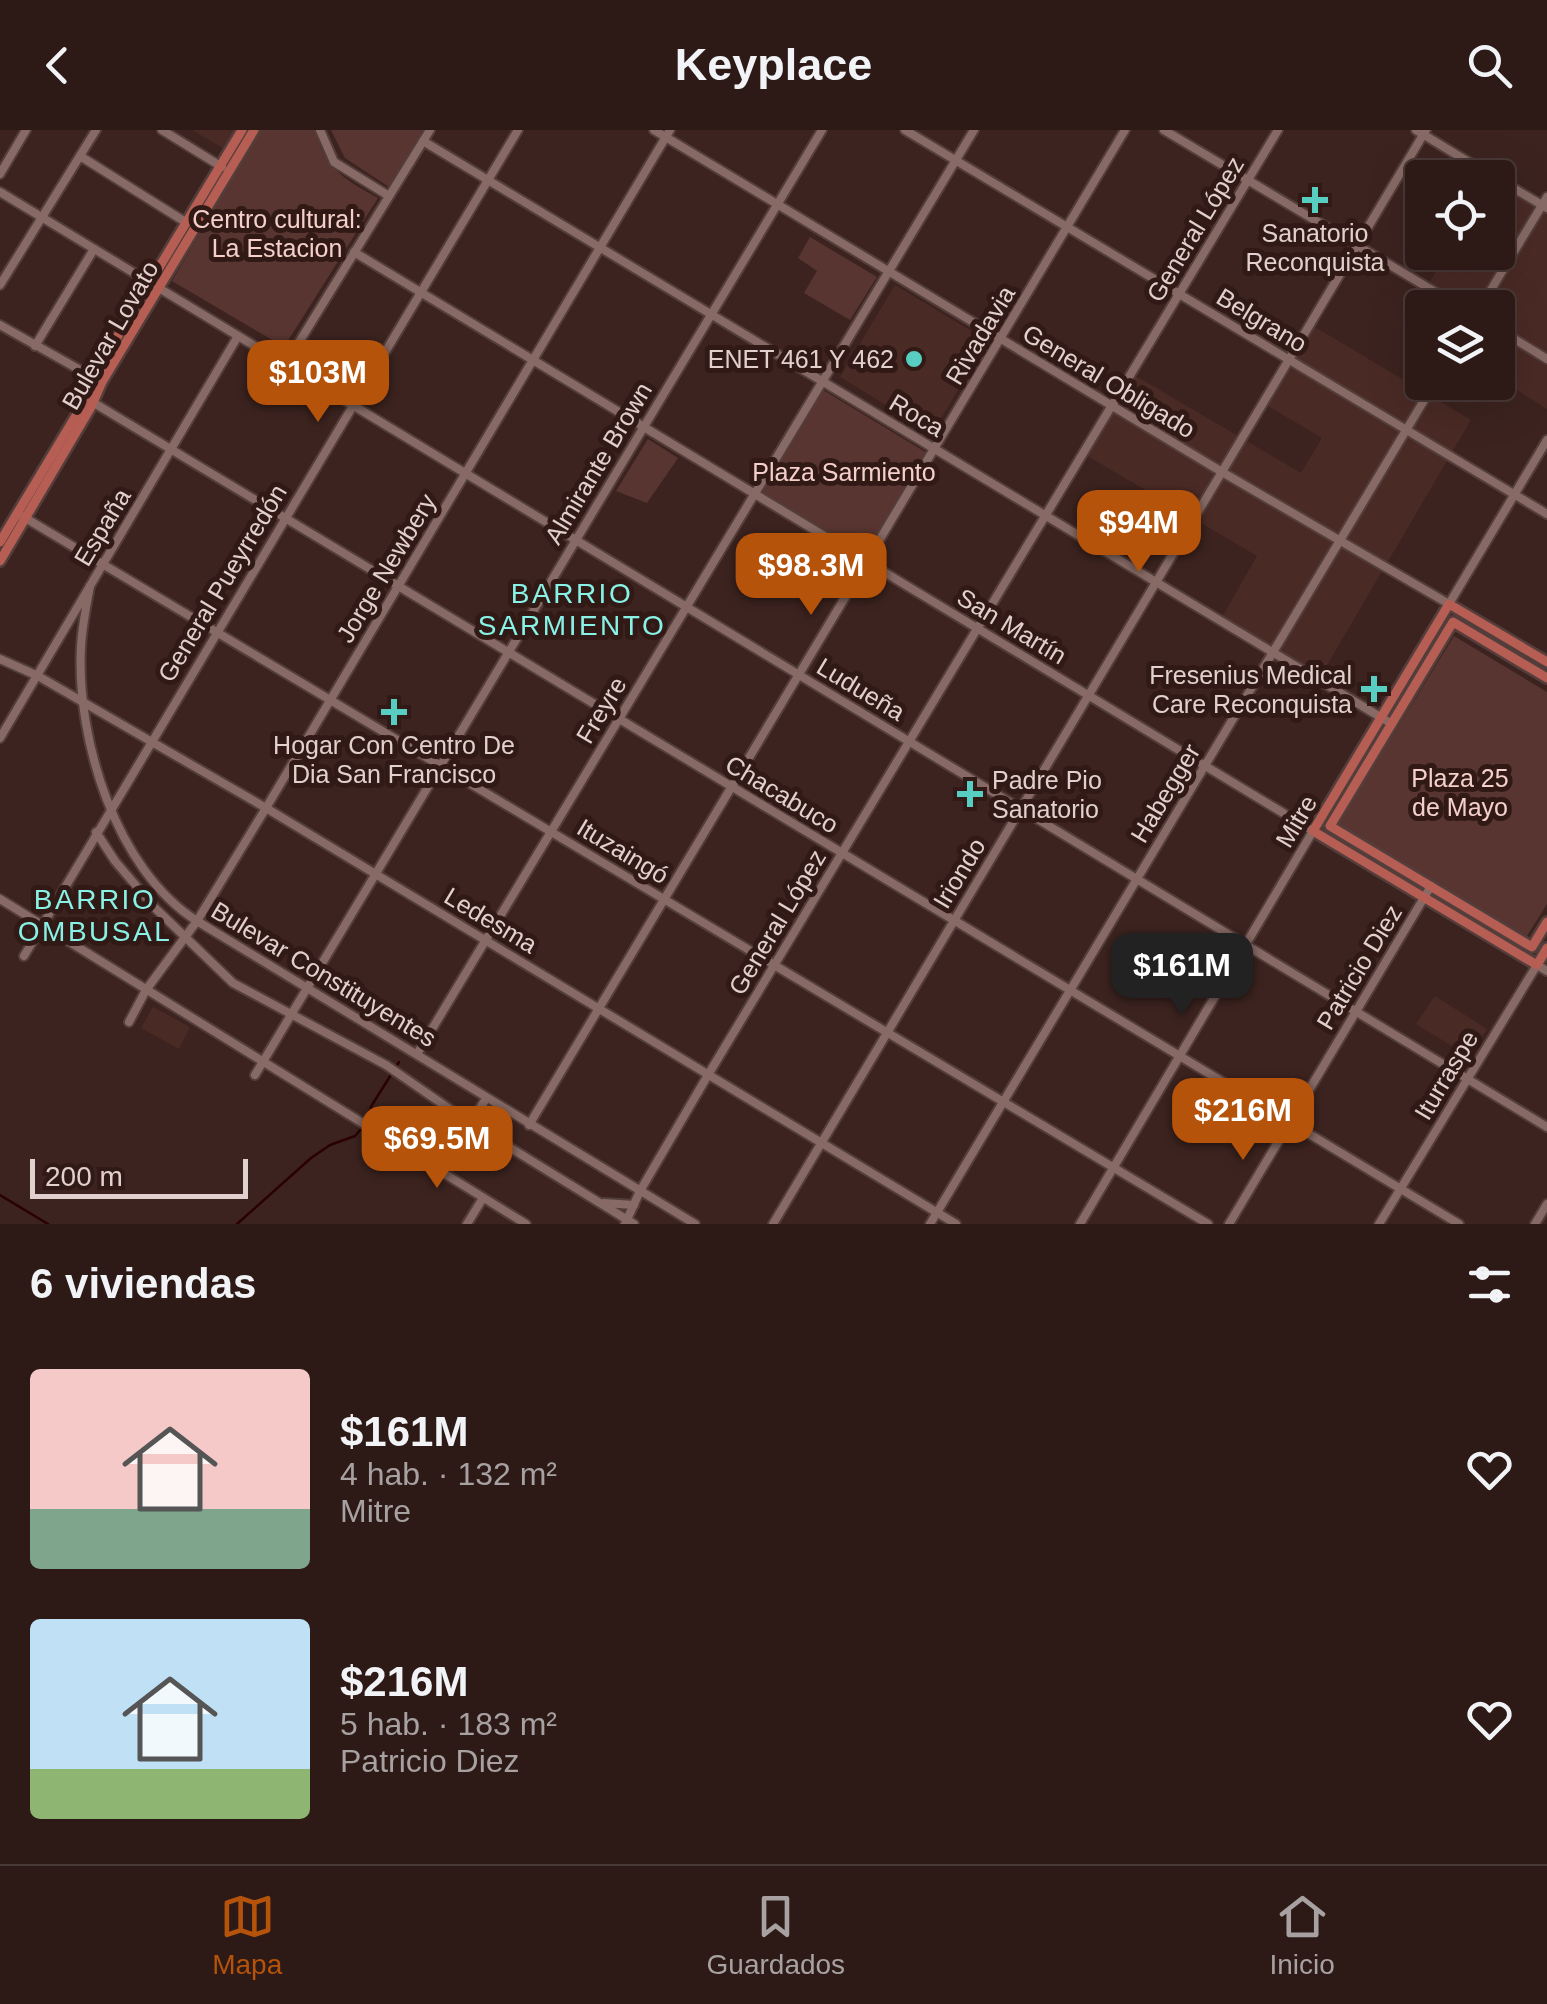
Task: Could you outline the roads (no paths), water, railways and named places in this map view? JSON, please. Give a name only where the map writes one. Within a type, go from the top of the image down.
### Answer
[{"type":"main road","name":"Bulevar Lovato","points":[[0,561],[21,515],[97,380],[226,170],[242,130]]},
{"type":"main road","name":"Bulevar Lovato","points":[[156,286],[188,223],[254,130]]},
{"type":"main road","name":"Bulevar Lovato","points":[[0,542],[21,515]]},
{"type":"main road","name":"General Obligado","points":[[1449,604],[1547,662]]},
{"type":"main road","name":"Mitre","points":[[1313,831],[1449,604]]},
{"type":"main road","name":"Mitre","points":[[1431,886],[1330,826],[1453,622],[1547,678]]},
{"type":"main road","name":"San Martín","points":[[1313,831],[1542,968]]},
{"type":"main road","points":[[1431,886],[1532,948],[1547,922]]},
{"type":"main road","name":"Iturraspe","points":[[1542,968],[1547,948]]},
{"type":"street","points":[[0,174],[26,130]]},
{"type":"street","points":[[0,285],[96,130]]},
{"type":"street","points":[[162,130],[226,170]]},
{"type":"street","points":[[320,130],[334,162],[389,196]]},
{"type":"street","points":[[284,365],[430,130]]},
{"type":"street","name":"General Pueyrredón","points":[[24,956],[518,130]]},
{"type":"street","name":"General Obligado","points":[[654,130],[668,134],[1000,339],[1449,604]]},
{"type":"street","name":"Almirante Brown","points":[[255,1075],[822,130]]},
{"type":"street","name":"Belgrano","points":[[905,130],[1547,514]]},
{"type":"street","name":"Freyre","points":[[417,1054],[974,130]]},
{"type":"street","name":"Rivadavia","points":[[529,1126],[1125,130]]},
{"type":"street","points":[[1164,130],[1433,290]]},
{"type":"street","name":"General López","points":[[628,1223],[640,1191],[708,1075],[1278,130]]},
{"type":"street","points":[[1422,131],[1468,160]]},
{"type":"street","name":"Iriondo","points":[[773,1224],[1422,131]]},
{"type":"street","name":"Jorge Newbery","points":[[129,1022],[266,808],[668,134]]},
{"type":"street","name":"Roca","points":[[422,142],[1392,724]]},
{"type":"street","points":[[80,156],[188,223]]},
{"type":"street","points":[[1491,290],[1545,204],[1515,188]]},
{"type":"street","name":"Ludueña","points":[[0,192],[1547,1127]]},
{"type":"street","points":[[36,346],[94,249]]},
{"type":"street","name":"San Martín","points":[[354,252],[1313,831]]},
{"type":"street","points":[[0,326],[97,380]]},
{"type":"street","name":"España","points":[[0,738],[238,336]]},
{"type":"street","points":[[1515,339],[1547,358]]},
{"type":"street","name":"Chacabuco","points":[[89,400],[1459,1224]]},
{"type":"street","name":"Habegger","points":[[930,1224],[1424,400]]},
{"type":"street","name":"Mitre","points":[[1449,604],[1547,440]]},
{"type":"street","name":"Ituzaingó","points":[[21,515],[1208,1224]]},
{"type":"street","name":"Bulevar Constituyentes","points":[[90,586],[81,648],[83,702],[98,771],[111,807],[146,876],[162,894],[197,921],[696,1224]]},
{"type":"street","name":"Ledesma","points":[[0,659],[38,676],[266,808],[956,1224]]},
{"type":"street","name":"Mitre","points":[[1080,1224],[1313,831]]},
{"type":"street","points":[[96,832],[126,874],[184,938],[233,982],[393,1070],[470,1124],[628,1223]]},
{"type":"street","name":"Patricio Diez","points":[[1229,1224],[1431,886]]},
{"type":"street","points":[[0,900],[526,1224]]},
{"type":"street","name":"Iturraspe","points":[[1379,1224],[1467,1079],[1542,968]]},
{"type":"street","points":[[439,1170],[486,1098]]},
{"type":"street","points":[[466,1224],[482,1198]]},
{"type":"street","points":[[594,1200],[615,1206],[634,1205]]},
{"type":"street","points":[[1535,1224],[1547,1204]]},
{"type":"waterway","points":[[237,1224],[311,1158],[330,1145],[355,1136],[399,1062]]},
{"type":"waterway","points":[[0,1195],[48,1224]]},
{"type":"place","name":"Sanatorio Reconquista","points":[[1315,200]]},
{"type":"place","name":"ENET 461 Y 462","points":[[914,359]]},
{"type":"place","name":"Fresenius Medical Care Reconquista","points":[[1374,689]]},
{"type":"place","name":"Hogar Con Centro De Dia San Francisco","points":[[394,712]]},
{"type":"place","name":"Padre Pio Sanatorio","points":[[970,794]]},
{"type":"district","name":"BARRIO SARMIENTO","points":[[572,609]]},
{"type":"district","name":"BARRIO OMBUSAL","points":[[95,915]]},
{"type":"park label","name":"Centro cultural: La Estacion","points":[[277,234]]},
{"type":"park label","name":"Plaza Sarmiento","points":[[844,472]]},
{"type":"park label","name":"Plaza 25 de Mayo","points":[[1460,792]]}]
